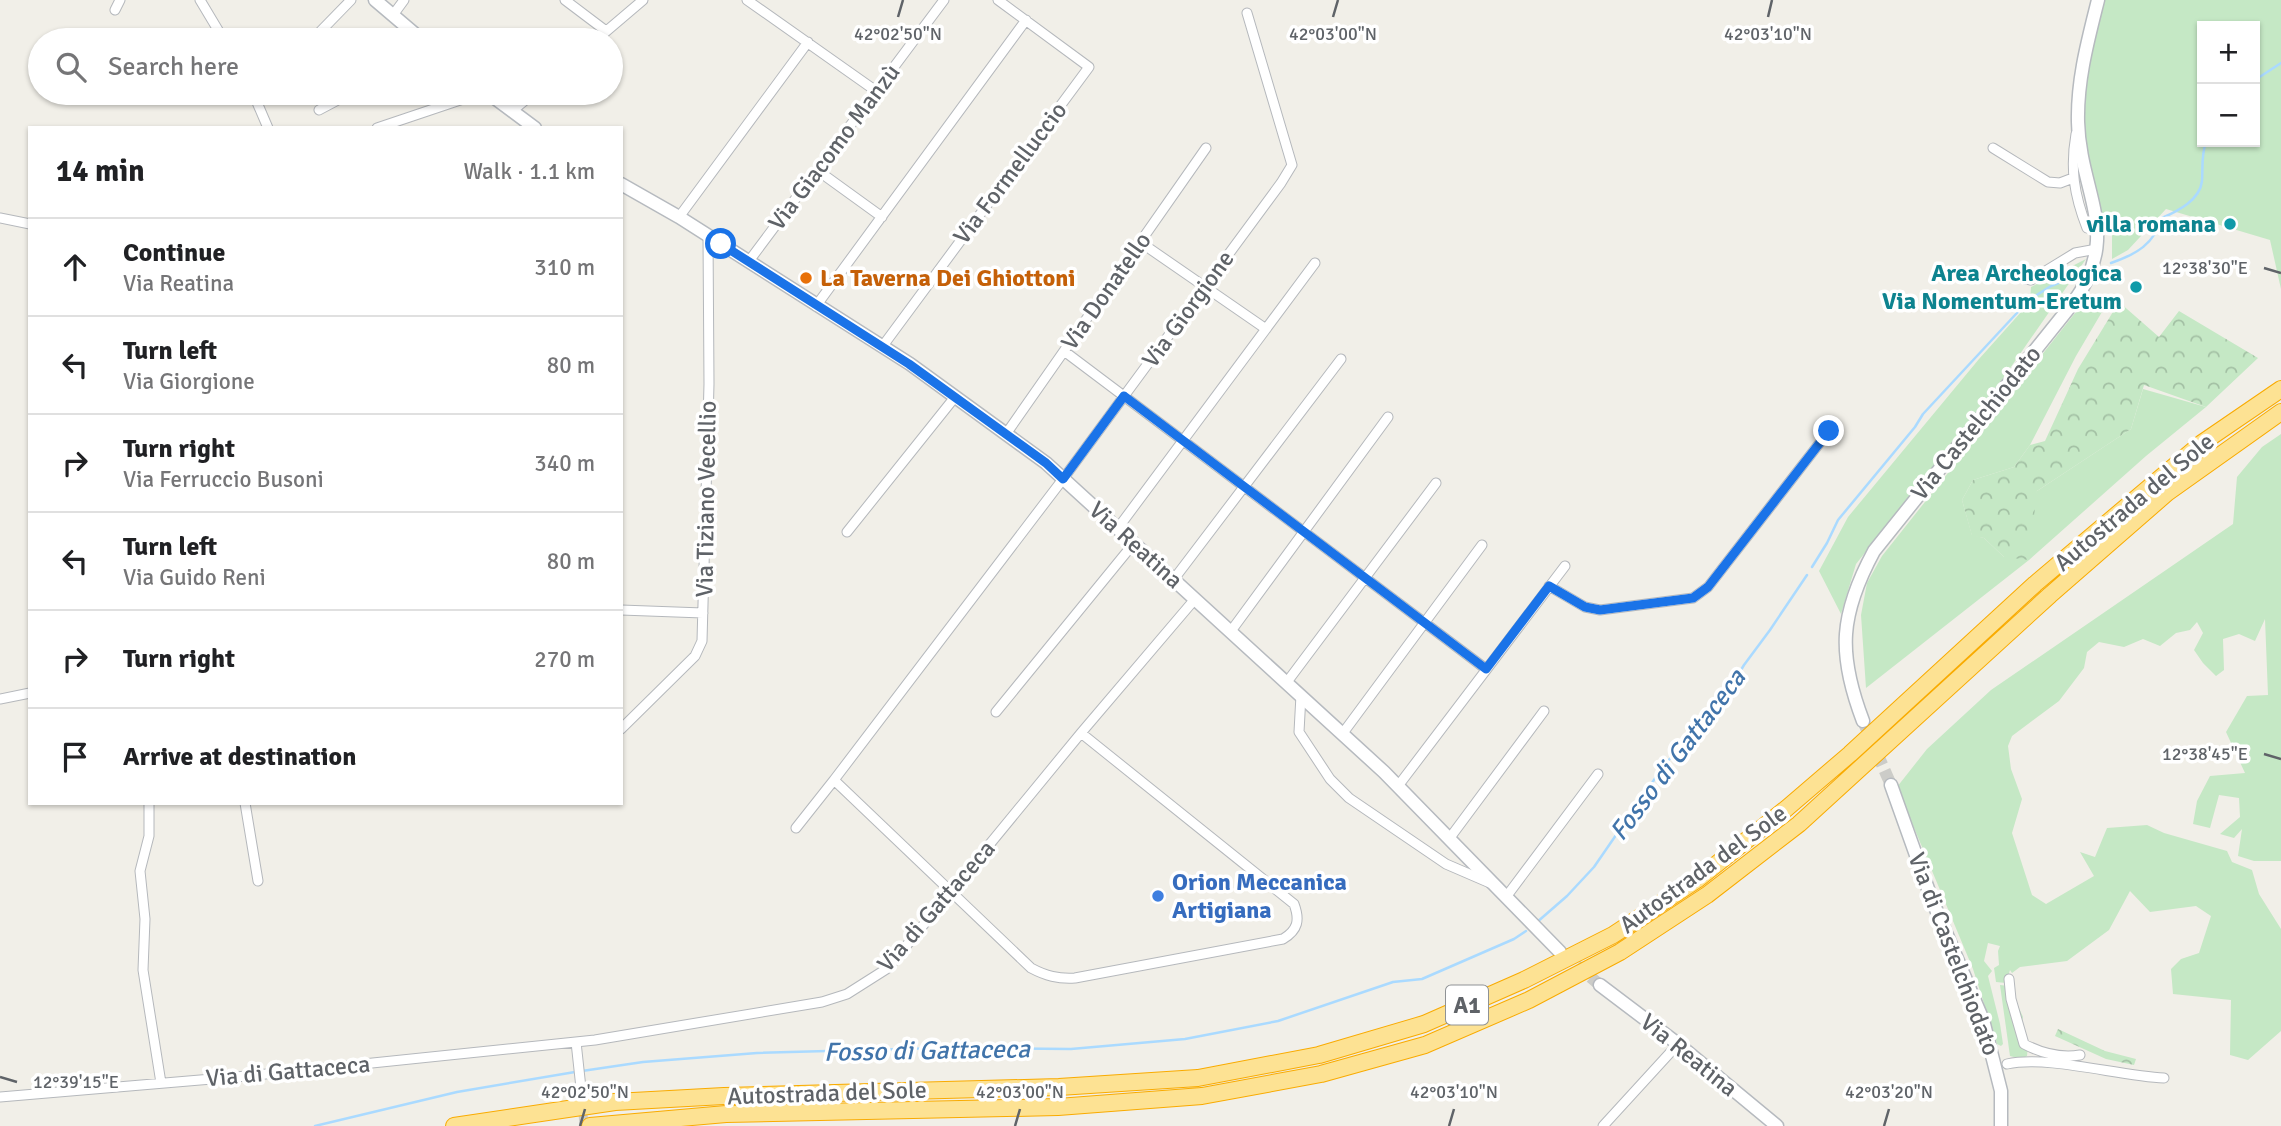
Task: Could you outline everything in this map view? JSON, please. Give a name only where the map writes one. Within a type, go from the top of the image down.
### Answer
[{"type":"highway","name":"Autostrada del Sole","points":[[454,1126],[615,1102],[724,1096],[1059,1087],[1198,1078],[1319,1055],[1424,1024],[1524,981],[1613,935],[1698,879],[1850,754],[2035,584],[2159,479],[2202,443],[2281,389]]},
{"type":"highway","name":"Autostrada del Sole","points":[[590,1126],[726,1114],[1058,1107],[1202,1096],[1321,1074],[1425,1045],[1529,1000],[1620,952],[1707,895],[1798,824],[2167,493],[2281,412]]},
{"type":"street","points":[[115,10],[120,0]]},
{"type":"street","points":[[200,0],[216,28]]},
{"type":"street","points":[[324,28],[351,0]]},
{"type":"street","points":[[375,0],[408,28]]},
{"type":"street","points":[[393,15],[404,0]]},
{"type":"street","points":[[565,0],[602,28]]},
{"type":"street","points":[[610,28],[643,0]]},
{"type":"street","points":[[747,0],[876,92]]},
{"type":"street","name":"Via Giacomo Manzù","points":[[749,261],[944,0]]},
{"type":"street","points":[[816,306],[1026,20],[998,0]]},
{"type":"street","name":"Via Castelchiodato","points":[[1863,721],[1852,688],[1845,644],[1851,597],[1863,572],[1874,551],[2088,281],[2097,249],[2097,221],[2082,159],[2078,123],[2082,67],[2098,0]]},
{"type":"street","name":"Via Giorgione","points":[[796,828],[1063,479],[1292,165],[1247,13]]},
{"type":"street","name":"Via Formelluccio","points":[[882,347],[1089,67],[1026,20]]},
{"type":"street","points":[[679,217],[808,42]]},
{"type":"street","points":[[258,105],[267,126]]},
{"type":"street","points":[[319,110],[328,105]]},
{"type":"street","points":[[383,126],[445,105]]},
{"type":"street","points":[[504,105],[532,126]]},
{"type":"street","points":[[512,111],[519,105]]},
{"type":"street","points":[[2078,123],[2073,178],[2087,228]]},
{"type":"street","name":"Via Donatello","points":[[1006,434],[1206,148]]},
{"type":"street","points":[[1993,148],[2048,182],[2060,183],[2073,178]]},
{"type":"street","points":[[817,170],[882,217]]},
{"type":"street","name":"Via Reatina","points":[[623,185],[679,217],[882,347],[1046,463],[1343,733],[1560,952]]},
{"type":"street","points":[[0,218],[28,224]]},
{"type":"street","name":"Via Tiziano Vecellio","points":[[623,727],[698,652],[702,641],[709,384],[708,236]]},
{"type":"street","points":[[1140,242],[1266,329]]},
{"type":"street","points":[[2021,278],[2031,280],[2075,253],[2097,249]]},
{"type":"street","points":[[1118,528],[1315,263]]},
{"type":"street","points":[[1065,351],[1486,669]]},
{"type":"street","points":[[1174,579],[1341,359]]},
{"type":"street","points":[[847,532],[955,397]]},
{"type":"street","points":[[1231,631],[1388,417]]},
{"type":"street","points":[[1549,586],[1585,607],[1600,610],[1693,598],[1708,587],[1829,431]]},
{"type":"street","points":[[1287,682],[1436,483]]},
{"type":"street","points":[[996,712],[1134,543]]},
{"type":"street","points":[[1343,733],[1482,545]]},
{"type":"street","points":[[1398,786],[1565,566]]},
{"type":"street","name":"Via di Gattaceca","points":[[0,1097],[576,1042],[822,1002],[847,994],[888,968],[1195,598]]},
{"type":"street","points":[[623,610],[703,613]]},
{"type":"street","points":[[0,699],[28,693]]},
{"type":"street","points":[[1301,695],[1299,732],[1330,779],[1349,798],[1446,864],[1495,886]]},
{"type":"street","points":[[1449,839],[1544,711]]},
{"type":"street","points":[[834,780],[1031,968],[1044,975],[1062,979],[1283,939],[1293,933],[1298,914],[1294,904],[1081,733]]},
{"type":"street","points":[[1506,897],[1598,774]]},
{"type":"street","name":"Via di Castelchiodato","points":[[1891,785],[1932,900],[1983,1020],[2001,1091],[2001,1126]]},
{"type":"street","points":[[149,805],[149,836],[140,871],[145,919],[143,970],[161,1083]]},
{"type":"street","points":[[244,805],[258,881]]},
{"type":"street","points":[[2009,979],[2011,999],[2024,1044],[2037,1051],[2070,1057],[2080,1055]]},
{"type":"street","name":"Via Reatina","points":[[1600,985],[1678,1044],[1777,1126]]},
{"type":"street","points":[[576,1042],[580,1088]]},
{"type":"street","points":[[1603,1126],[1678,1044]]},
{"type":"street","points":[[2007,1065],[2017,1062],[2065,1065],[2138,1077],[2164,1078]]},
{"type":"green space","points":[[2105,0],[2281,0],[2281,289],[2270,240],[2166,209],[2128,250],[2112,259],[2112,230],[2105,229],[2085,144],[2084,107],[2088,71]]},
{"type":"green space","points":[[2086,259],[1995,390],[1856,564],[1841,614],[1819,571],[1848,517],[2030,302],[2031,287]]},
{"type":"green space","points":[[2103,295],[2109,300],[2076,356],[2030,445],[2014,467],[1973,480],[1962,500],[1972,535],[1984,538],[2004,557],[2037,491],[2131,429],[2143,389],[2206,407],[2146,456],[2029,560],[1866,688],[1861,615],[1867,583],[1882,556],[2087,298]]},
{"type":"green space","points":[[2119,302],[2159,337],[2179,311],[2258,358],[2206,407],[2144,385],[2131,429],[2037,491],[2029,560],[2004,557],[1984,538],[1972,536],[1962,500],[1973,480],[2014,467],[2030,445],[2045,441],[2078,369]]},
{"type":"green space","points":[[2281,434],[2281,861],[2254,861],[2238,856],[2242,829],[2234,838],[2220,834],[2240,817],[2239,798],[2219,795],[2210,828],[2193,824],[2197,801],[2210,776],[2245,773],[2226,732],[2247,696],[2268,695],[2265,619],[2255,641],[2239,634],[2223,639],[2224,670],[2216,676],[2194,650],[2203,633],[2197,622],[2190,630],[2176,633],[2160,646],[2143,639],[2124,647],[2099,642],[2087,652],[2084,668],[2059,701],[2012,736],[2008,746],[2011,769],[2022,799],[2012,833],[2032,895],[2046,904],[2094,876],[2080,852],[2095,857],[2107,828],[2147,825],[2164,833],[2227,851],[2232,862],[2252,870],[2259,894],[2281,929],[2281,1031],[2248,1060],[2230,1055],[2231,1000],[2173,994],[2171,969],[2181,959],[2199,953],[2211,916],[2196,906],[2150,912],[2130,891],[2109,930],[2067,961],[2020,967],[2012,973],[2010,970],[2006,983],[1996,982],[1994,968],[1999,965],[2000,946],[1988,943],[1984,961],[1992,971],[1988,976],[2000,1024],[2001,1046],[1997,1044],[1973,969],[1897,787],[1927,749],[1991,690],[2233,524],[2237,477],[2262,447]]},
{"type":"green space","points":[[2000,985],[2009,986],[2023,1017],[2021,1025],[2025,1029],[2023,1036],[2028,1045],[2027,1056],[2021,1059],[2010,1056]]},
{"type":"green space","points":[[2058,1029],[2105,1051],[2136,1059],[2134,1065],[2106,1059],[2055,1036]]},
{"type":"waterway","points":[[2260,77],[2281,63]]},
{"type":"waterway","points":[[2111,263],[2143,247],[2154,235],[2162,218],[2193,199],[2202,181],[2205,147]]},
{"type":"waterway","name":"Fosso di Gattaceca","points":[[1812,567],[1838,520],[1923,414],[2029,300],[2051,286],[2085,272]]},
{"type":"waterway","name":"Fosso di Gattaceca","points":[[1536,923],[1567,896],[1594,867],[1665,764],[1721,703],[1744,665],[1807,575]]},
{"type":"waterway","name":"Fosso di Gattaceca","points":[[582,1071],[643,1062],[757,1053],[940,1048],[1071,1049],[1185,1039],[1278,1021],[1393,982],[1422,979],[1514,939],[1526,931]]},
{"type":"waterway","name":"Fosso di Gattaceca","points":[[315,1126],[457,1092],[575,1072]]},
{"type":"tunnel","points":[[1863,721],[1891,785]]},
{"type":"tunnel","points":[[1563,954],[1600,985]]},
{"type":"tunnel","points":[[581,1088],[584,1126]]},
{"type":"place","name":"villa romana","points":[[2230,224]]},
{"type":"place","name":"La Taverna Dei Ghiottoni","points":[[806,278]]},
{"type":"place","name":"Area Archeologica Via Nomentum-Eretum","points":[[2136,287]]},
{"type":"place","name":"Orion Meccanica Artigiana","points":[[1158,896]]},
{"type":"route","points":[[721,244],[909,364],[1046,463],[1063,479],[1124,396],[1486,669],[1549,586],[1585,607],[1600,610],[1693,598],[1708,587],[1829,431]]}]
